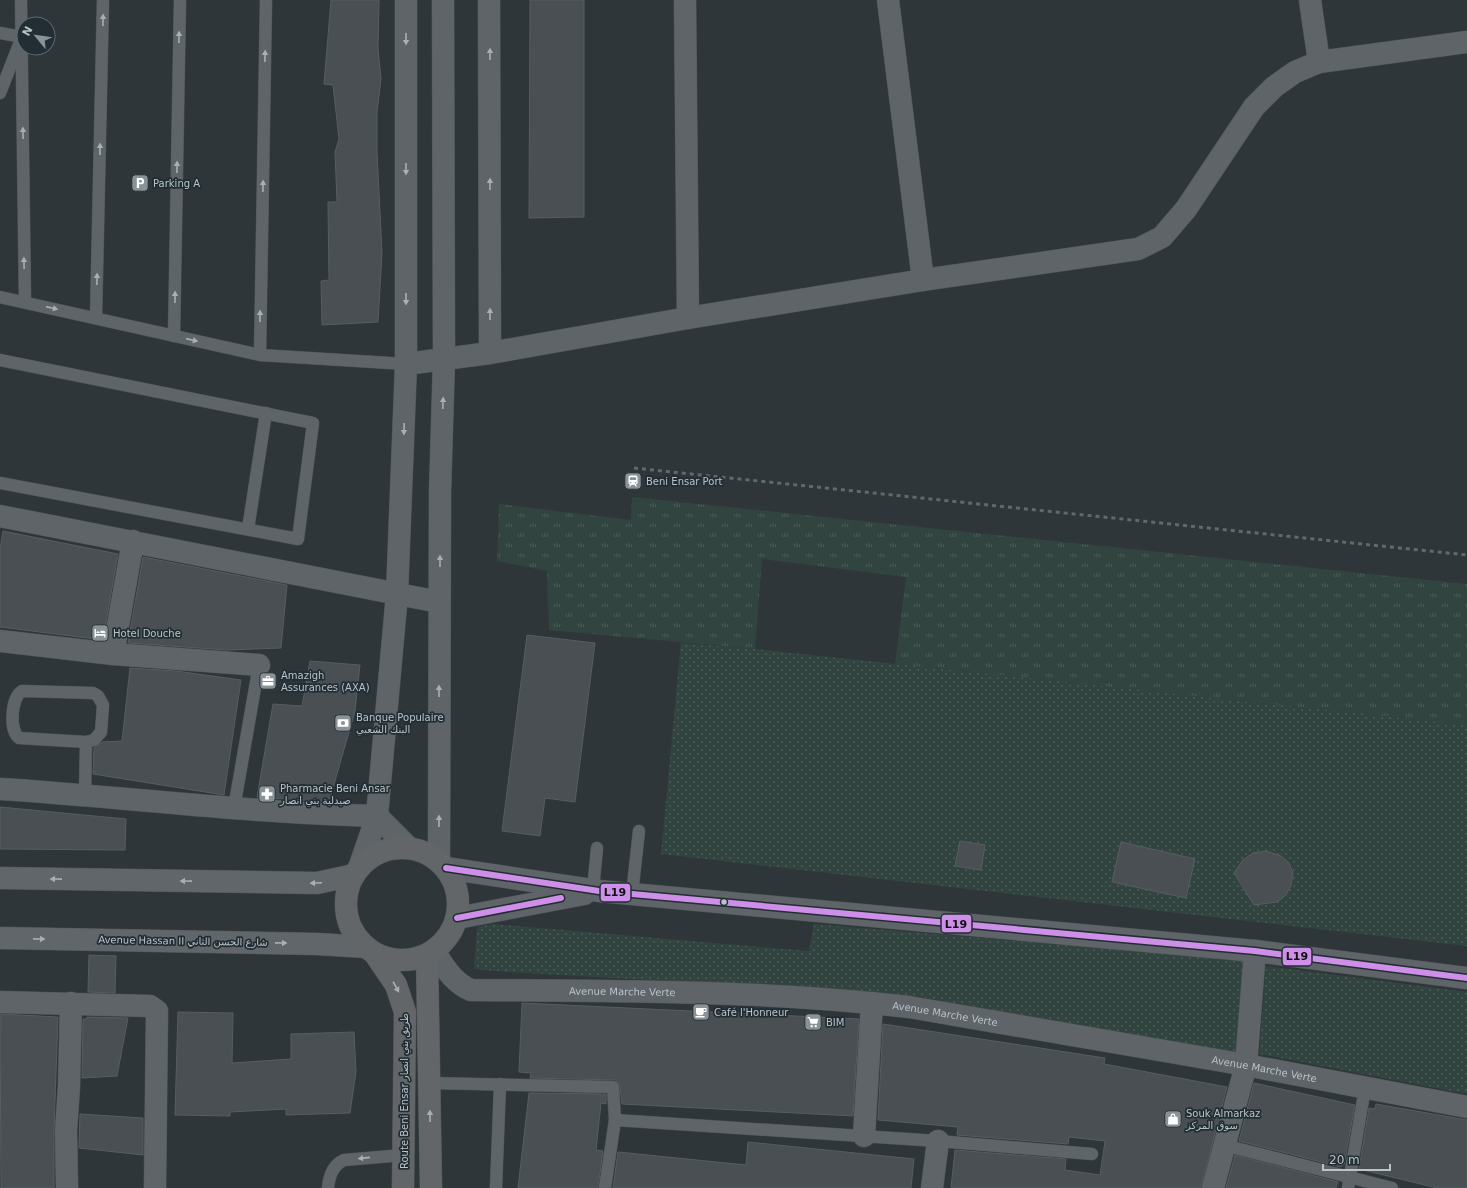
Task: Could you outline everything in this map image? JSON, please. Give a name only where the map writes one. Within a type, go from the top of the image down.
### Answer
[{"type":"highway","points":[[408,848],[424,852],[442,864],[457,887],[459,897],[457,918],[452,931],[444,942],[431,953],[415,959],[401,960],[388,958],[371,950],[354,932],[347,914],[346,901],[348,888],[356,872],[376,854],[386,850],[408,848]]},
{"type":"highway","name":"Route Beni Ensar طريق بني انصار","points":[[371,950],[396,985],[405,1012],[403,1188]]},
{"type":"highway","points":[[431,953],[431,1188]]},
{"type":"highway","points":[[403,1155],[431,1155]]},
{"type":"main road","points":[[0,878],[317,884],[356,872]]},
{"type":"main road","name":"Avenue Hassan II شارع الحسن الثاني","points":[[0,938],[317,944],[371,950]]},
{"type":"street","points":[[356,872],[377,816],[398,594],[406,364],[406,0]]},
{"type":"street","points":[[443,0],[444,358],[439,602],[442,864],[596,891],[1255,951],[1467,978]]},
{"type":"street","points":[[490,0],[490,353]]},
{"type":"street","points":[[685,0],[688,318]]},
{"type":"street","points":[[888,0],[923,280]]},
{"type":"street","points":[[1310,0],[1319,62]]},
{"type":"street","points":[[406,364],[490,353],[688,318],[923,280],[1138,249],[1162,237],[1186,209],[1254,107],[1274,86],[1294,72],[1319,62],[1467,42]]},
{"type":"street","points":[[0,516],[439,602]]},
{"type":"street","points":[[113,654],[133,541]]},
{"type":"street","points":[[0,641],[113,654],[258,665]]},
{"type":"street","points":[[0,789],[85,794],[324,815],[377,816],[408,848]]},
{"type":"street","points":[[457,918],[596,891]]},
{"type":"street","points":[[1213,1188],[1246,1066],[1255,951]]},
{"type":"street","name":"Avenue Marche Verte","points":[[431,953],[453,978],[465,988],[471,990],[701,992],[872,1002],[909,1007],[1246,1066],[1467,1107]]},
{"type":"street","points":[[0,1002],[150,1006],[157,1011],[155,1188]]},
{"type":"street","points":[[864,1136],[872,1002]]},
{"type":"street","points":[[68,1188],[66,1130],[69,1087],[71,1003]]},
{"type":"street","points":[[932,1188],[938,1140]]},
{"type":"lane","points":[[21,0],[21,16]]},
{"type":"lane","points":[[96,318],[104,0]]},
{"type":"lane","points":[[174,336],[180,0]]},
{"type":"lane","points":[[260,355],[266,0]]},
{"type":"lane","points":[[0,33],[16,36]]},
{"type":"lane","points":[[0,93],[16,52]]},
{"type":"lane","points":[[22,56],[25,302]]},
{"type":"lane","points":[[0,296],[260,355],[406,364]]},
{"type":"lane","points":[[0,360],[313,423],[298,539],[0,483]]},
{"type":"lane","points":[[248,529],[266,413]]},
{"type":"lane","points":[[234,808],[258,665]]},
{"type":"lane","points":[[22,690],[27,690],[93,693],[98,696],[103,705],[101,732],[94,740],[86,742],[19,738],[13,730],[12,725],[16,697],[18,693],[22,690]]},
{"type":"lane","points":[[85,794],[86,742]]},
{"type":"lane","points":[[632,894],[639,831]]},
{"type":"lane","points":[[596,891],[597,848]]},
{"type":"lane","points":[[430,1083],[613,1087],[615,1120],[605,1188]]},
{"type":"lane","points":[[496,1188],[500,1084]]},
{"type":"lane","points":[[1350,1183],[1365,1088]]},
{"type":"lane","points":[[615,1120],[938,1140],[1092,1154]]},
{"type":"lane","points":[[1224,1145],[1350,1183],[1392,1188]]},
{"type":"lane","points":[[328,1188],[329,1177],[338,1163],[344,1160],[403,1155]]},
{"type":"green space","points":[[632,497],[1467,584],[1467,725],[895,664],[906,577],[762,559],[755,649],[549,630],[547,571],[497,561],[499,504],[631,520]]},
{"type":"green space","points":[[681,643],[755,649],[1467,725],[1467,946],[661,854]]},
{"type":"green space","points":[[493,924],[809,951],[814,924],[1247,960],[1238,1054],[920,997],[861,992],[474,969],[477,927]]},
{"type":"green space","points":[[1266,966],[1467,992],[1467,1094],[1259,1054]]},
{"type":"building","points":[[331,0],[379,0],[378,49],[381,79],[377,112],[377,152],[382,253],[378,322],[322,325],[321,281],[329,280],[328,202],[337,202],[335,152],[339,139],[333,85],[324,84]]},
{"type":"building","points":[[530,0],[584,0],[584,217],[529,218]]},
{"type":"building","points":[[3,531],[118,554],[103,640],[0,627],[0,550]]},
{"type":"building","points":[[143,557],[287,585],[281,648],[227,650],[128,643]]},
{"type":"building","points":[[527,635],[595,643],[575,802],[545,798],[540,836],[502,831]]},
{"type":"building","points":[[310,661],[360,665],[355,711],[329,802],[257,797],[273,704],[302,706]]},
{"type":"building","points":[[130,668],[176,671],[241,680],[224,795],[93,774],[94,748],[102,742],[122,741]]},
{"type":"building","points":[[0,807],[126,819],[125,850],[0,849]]},
{"type":"building","points":[[960,841],[985,845],[981,870],[955,866]]},
{"type":"building","points":[[1121,842],[1195,859],[1186,898],[1112,882]]},
{"type":"building","points":[[1266,851],[1281,856],[1289,863],[1293,873],[1291,885],[1286,895],[1277,902],[1254,905],[1234,873],[1243,860],[1253,853]]},
{"type":"building","points":[[89,955],[116,956],[115,993],[88,992]]},
{"type":"building","points":[[522,1003],[859,1019],[853,1116],[622,1104],[620,1086],[616,1080],[530,1078],[531,1073],[519,1072]]},
{"type":"building","points":[[178,1012],[233,1013],[232,1063],[291,1059],[291,1034],[354,1032],[356,1072],[350,1113],[286,1115],[286,1109],[230,1112],[230,1116],[175,1115]]},
{"type":"building","points":[[0,1014],[58,1017],[54,1130],[54,1188],[1,1188]]},
{"type":"building","points":[[87,1017],[128,1018],[117,1076],[82,1078],[83,1019],[87,1019]]},
{"type":"building","points":[[883,1024],[1105,1058],[1104,1064],[1227,1087],[1201,1188],[951,1188],[955,1150],[1066,1159],[1065,1170],[1100,1175],[1105,1141],[1069,1137],[1068,1144],[957,1135],[958,1127],[878,1120]]},
{"type":"building","points":[[1254,1083],[1355,1105],[1344,1165],[1341,1167],[1239,1141]]},
{"type":"building","points":[[529,1093],[606,1094],[606,1104],[601,1103],[596,1150],[603,1151],[598,1188],[518,1188]]},
{"type":"building","points":[[1376,1104],[1467,1120],[1467,1188],[1437,1188],[1359,1169],[1369,1108],[1375,1109]]},
{"type":"building","points":[[80,1114],[143,1118],[143,1155],[79,1148]]},
{"type":"building","points":[[748,1142],[914,1159],[911,1188],[613,1188],[618,1152],[746,1165]]},
{"type":"building","points":[[1235,1155],[1338,1182],[1336,1188],[1226,1188]]},
{"type":"railway","points":[[634,468],[1467,555]]},
{"type":"transit line","name":"L19","points":[[446,868],[599,891],[1255,951],[1467,978]]},
{"type":"transit line","name":"L19","points":[[457,918],[561,898]]},
{"type":"place","name":"Parking A","points":[[140,183]]},
{"type":"place","name":"Beni Ensar Port","points":[[633,481]]},
{"type":"place","name":"Hotel Douche","points":[[100,633]]},
{"type":"place","name":"Amazigh Assurances (AXA)","points":[[268,681]]},
{"type":"place","name":"Banque Populaire البنك الشعبي","points":[[343,723]]},
{"type":"place","name":"Pharmacie Beni Ansar صيدلية بني انصار","points":[[267,794]]},
{"type":"place","name":"Café l'Honneur","points":[[701,1012]]},
{"type":"place","name":"BIM","points":[[813,1022]]},
{"type":"place","name":"Souk Almarkaz سوق المركز","points":[[1173,1119]]}]
